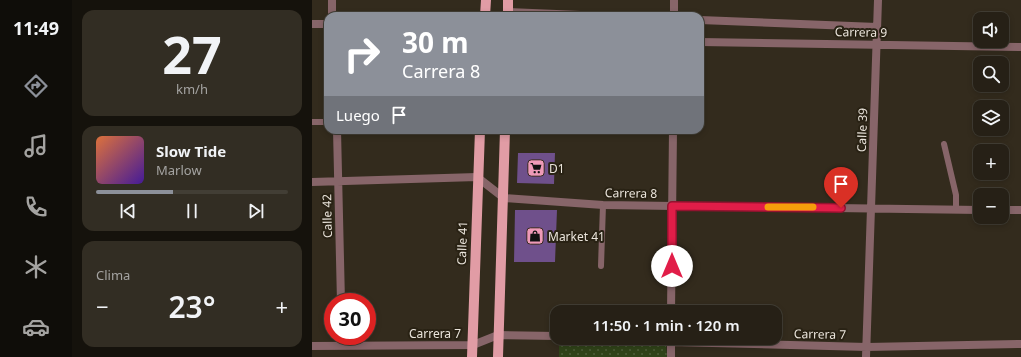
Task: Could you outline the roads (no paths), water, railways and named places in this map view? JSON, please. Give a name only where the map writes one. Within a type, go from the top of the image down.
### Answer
[{"type":"main road","points":[[485,12],[486,0]]},
{"type":"main road","points":[[508,0],[508,12]]},
{"type":"main road","name":"Calle 41","points":[[472,357],[477,177],[480,134]]},
{"type":"main road","points":[[498,357],[505,134]]},
{"type":"street","points":[[332,0],[332,12]]},
{"type":"street","points":[[674,0],[674,12]]},
{"type":"street","name":"Calle 39","points":[[866,357],[878,0]]},
{"type":"street","name":"Carrera 9","points":[[704,20],[877,27]]},
{"type":"street","points":[[312,24],[324,24]]},
{"type":"street","name":"Carrera 9","points":[[704,42],[1021,47]]},
{"type":"street","name":"Calle 42","points":[[337,134],[341,293]]},
{"type":"street","points":[[671,305],[673,134]]},
{"type":"street","points":[[312,182],[477,177],[504,198]]},
{"type":"street","name":"Carrera 8","points":[[504,198],[603,205],[973,210]]},
{"type":"street","points":[[1009,210],[1021,210]]},
{"type":"street","name":"Carrera 7","points":[[376,345],[473,345],[498,335],[550,336]]},
{"type":"street","name":"Carrera 7","points":[[782,344],[867,347],[1021,344]]},
{"type":"street","name":"Carrera 7","points":[[312,346],[342,345]]},
{"type":"street","points":[[671,345],[671,357]]},
{"type":"lane","points":[[312,122],[324,122]]},
{"type":"lane","points":[[944,144],[956,195],[956,209]]},
{"type":"lane","points":[[600,266],[603,205]]},
{"type":"place","name":"D1","points":[[536,168]]},
{"type":"place","name":"Market 41","points":[[535,236]]}]
